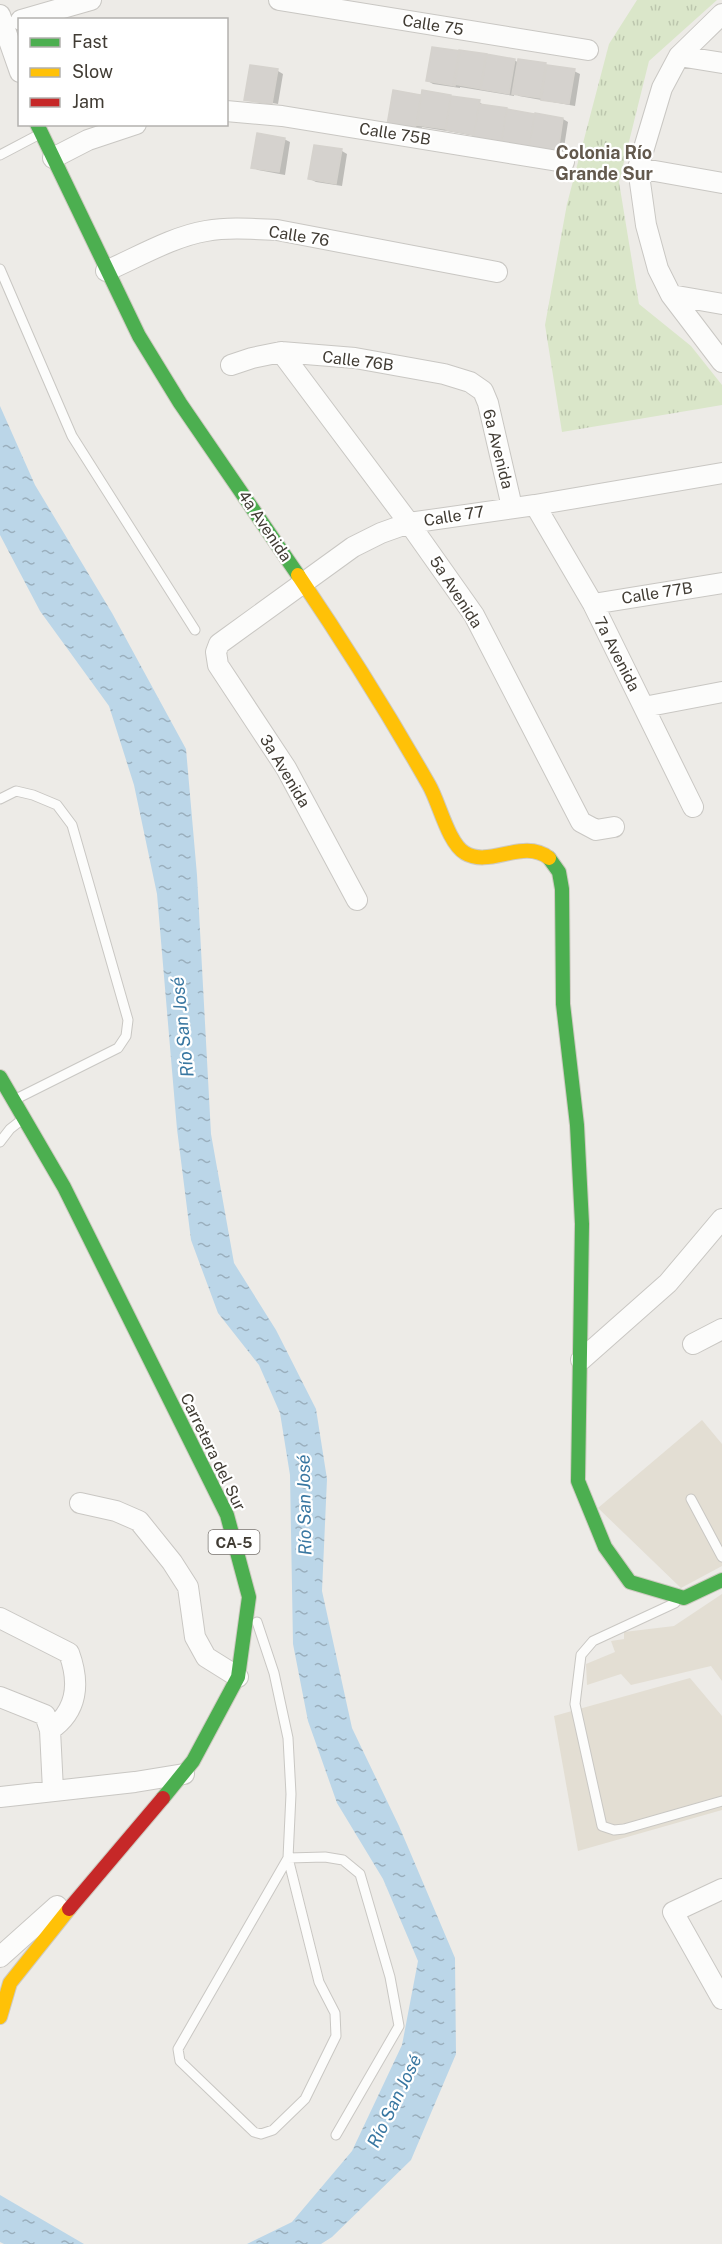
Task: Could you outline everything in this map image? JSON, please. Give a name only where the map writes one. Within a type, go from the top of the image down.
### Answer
[{"type":"main road","name":"4a Avenida","points":[[39,129],[139,336],[180,403],[304,584],[386,710],[432,790],[455,843],[465,853],[480,857],[530,850],[542,853],[552,861],[559,872],[562,889],[563,1004],[578,1125],[582,1224],[581,1360]]},
{"type":"main road","name":"Carretera del Sur","points":[[0,1077],[64,1187],[227,1515],[249,1597],[238,1677],[193,1761],[127,1843],[93,1879],[10,1983],[0,2017]]},
{"type":"main road","points":[[581,1360],[578,1481],[605,1547],[630,1582],[684,1598],[722,1580]]},
{"type":"street","points":[[19,18],[91,0]]},
{"type":"street","name":"Calle 75","points":[[279,0],[349,6],[588,50]]},
{"type":"street","points":[[722,14],[679,56],[662,88],[639,168],[646,225],[658,269],[671,295],[722,362]]},
{"type":"street","points":[[11,20],[18,60]]},
{"type":"street","points":[[679,56],[722,63]]},
{"type":"street","name":"Calle 75B","points":[[228,111],[282,116],[564,162]]},
{"type":"street","points":[[53,158],[88,140],[130,126]]},
{"type":"street","points":[[639,168],[722,183]]},
{"type":"street","name":"Calle 76","points":[[106,271],[174,241],[204,231],[239,228],[277,231],[497,272]]},
{"type":"street","points":[[671,295],[722,304]]},
{"type":"street","name":"Calle 76B","points":[[231,365],[281,352],[354,358],[444,374],[470,382],[483,391]]},
{"type":"street","name":"5a Avenida","points":[[281,352],[409,523],[474,615],[580,822],[596,830],[614,827]]},
{"type":"street","name":"6a Avenida","points":[[483,391],[488,403],[512,507]]},
{"type":"street","name":"Calle 77","points":[[219,644],[353,547],[381,533],[409,523],[535,505],[722,473]]},
{"type":"street","name":"7a Avenida","points":[[535,505],[592,604],[693,807]]},
{"type":"street","name":"Calle 77B","points":[[592,604],[722,583]]},
{"type":"street","name":"3a Avenida","points":[[219,644],[216,651],[218,664],[286,768],[357,900]]},
{"type":"street","points":[[644,707],[722,692]]},
{"type":"street","points":[[581,1360],[668,1282],[722,1219]]},
{"type":"street","points":[[693,1344],[722,1329]]},
{"type":"street","points":[[80,1503],[116,1511],[139,1521],[189,1587],[195,1637],[206,1657],[238,1677]]},
{"type":"street","points":[[0,1618],[69,1653],[76,1673],[72,1704],[63,1721],[50,1730]]},
{"type":"street","points":[[0,1697],[45,1715],[50,1730],[53,1790]]},
{"type":"street","points":[[0,1797],[135,1782],[184,1773]]},
{"type":"street","points":[[0,1957],[50,1911],[93,1879]]},
{"type":"street","points":[[722,1889],[673,1912],[722,1999]]},
{"type":"lane","points":[[0,155],[39,129]]},
{"type":"lane","points":[[0,269],[72,436],[195,630]]},
{"type":"lane","points":[[0,799],[16,791],[33,795],[57,805],[72,825],[128,1020],[126,1036],[118,1048],[13,1100]]},
{"type":"lane","points":[[0,1142],[10,1129],[24,1118]]},
{"type":"lane","points":[[692,1499],[722,1557]]},
{"type":"lane","points":[[249,1597],[274,1673],[288,1738],[291,1794],[288,1858],[319,1982],[335,2013],[336,2036],[305,2099],[273,2130],[261,2134],[254,2132],[180,2061],[178,2049],[288,1858]]},
{"type":"lane","points":[[684,1598],[593,1641],[581,1655],[575,1704],[602,1826],[614,1830],[624,1829],[722,1800]]},
{"type":"lane","points":[[288,1858],[325,1857],[343,1860],[360,1874],[390,1977],[399,2026],[336,2135]]},
{"type":"shaded area","points":[[702,1420],[722,1444],[722,1566],[681,1588],[598,1508]]},
{"type":"shaded area","points":[[722,1594],[722,1681],[711,1666],[631,1685],[621,1674],[587,1685],[586,1664],[615,1652],[611,1641],[624,1639],[624,1632],[674,1626]]},
{"type":"shaded area","points":[[690,1678],[722,1716],[722,1810],[578,1851],[554,1716]]},
{"type":"green space","points":[[637,0],[717,0],[649,61],[619,182],[639,304],[691,346],[722,385],[722,405],[562,432],[545,325],[567,204],[609,44]]},
{"type":"water","name":"Río San José","points":[[0,406],[35,485],[112,613],[186,749],[197,875],[211,1134],[234,1263],[276,1330],[316,1409],[327,1479],[322,1591],[352,1728],[399,1826],[455,1958],[456,2054],[411,2160],[332,2237],[321,2244],[247,2244],[292,2222],[352,2151],[402,2045],[418,1961],[383,1879],[337,1803],[308,1721],[293,1644],[290,1475],[280,1413],[259,1365],[218,1313],[191,1240],[177,1129],[157,894],[134,785],[109,706],[40,611],[0,535]]},
{"type":"water","points":[[0,2195],[84,2244],[4,2244],[0,2242]]},
{"type":"building","points":[[432,47],[460,51],[455,86],[426,81]]},
{"type":"building","points":[[459,50],[487,54],[481,89],[453,84]]},
{"type":"building","points":[[486,54],[515,59],[509,94],[480,89]]},
{"type":"building","points":[[518,59],[546,63],[540,98],[512,94]]},
{"type":"building","points":[[250,65],[278,69],[272,104],[244,100]]},
{"type":"building","points":[[547,65],[575,69],[569,104],[541,100]]},
{"type":"building","points":[[393,90],[421,95],[415,129],[387,125]]},
{"type":"building","points":[[422,90],[451,95],[445,129],[417,125]]},
{"type":"building","points":[[451,96],[480,100],[474,135],[446,130]]},
{"type":"building","points":[[479,104],[507,108],[501,143],[473,138]]},
{"type":"building","points":[[507,109],[535,114],[529,148],[501,144]]},
{"type":"building","points":[[535,113],[563,118],[558,152],[529,148]]},
{"type":"building","points":[[257,133],[285,138],[279,172],[251,168]]},
{"type":"building","points":[[314,145],[342,149],[336,184],[308,179]]},
{"type":"traffic: fast","points":[[38,126],[139,336],[180,403],[298,575]]},
{"type":"traffic: fast","points":[[549,858],[559,872],[562,889],[563,1004],[577,1125],[582,1224],[578,1481],[605,1547],[630,1582],[684,1598],[722,1580]]},
{"type":"traffic: fast","points":[[0,1077],[64,1187],[227,1515],[249,1597],[238,1677],[193,1761],[163,1798]]},
{"type":"traffic: slow","points":[[298,575],[365,678],[413,758],[433,792],[449,832],[459,848],[475,857],[528,851],[549,858]]},
{"type":"traffic: slow","points":[[0,2017],[10,1983],[69,1909]]},
{"type":"traffic: jam","points":[[69,1909],[163,1798]]},
{"type":"district","name":"Colonia Río Grande Sur","points":[[604,162]]}]
